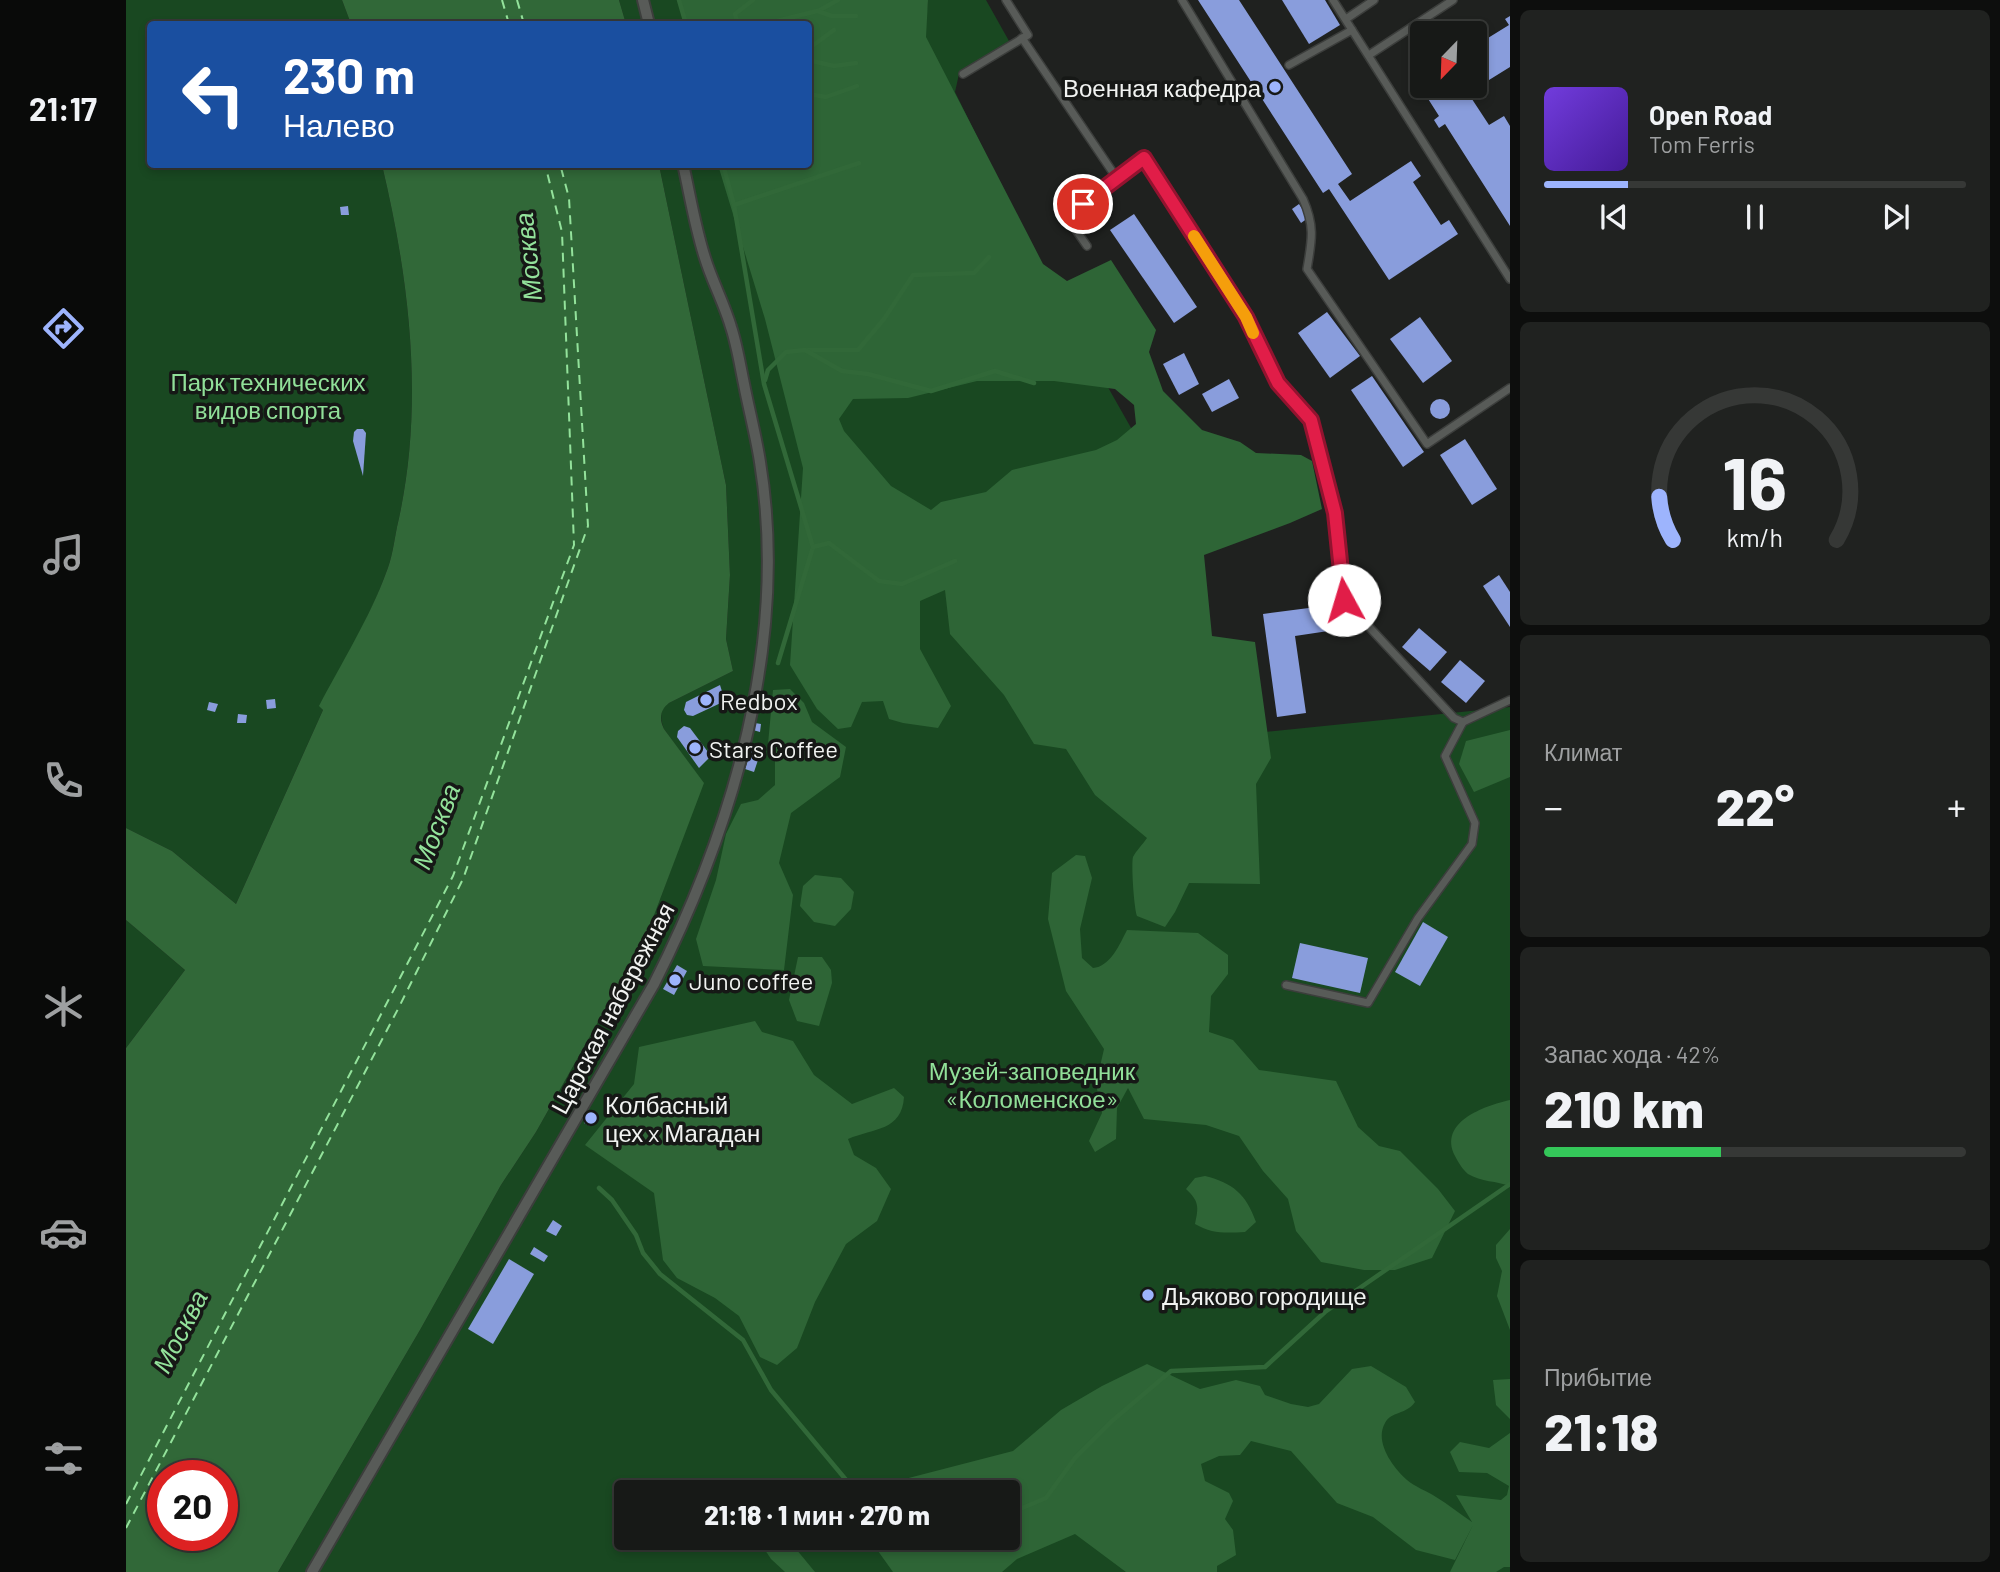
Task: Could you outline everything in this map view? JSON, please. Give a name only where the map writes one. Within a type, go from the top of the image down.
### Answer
[{"type":"street","points":[[643,0],[648,21]]},
{"type":"street","name":"Царская набережная","points":[[312,1572],[649,994],[701,882],[739,760],[760,674],[767,619],[767,512],[760,461],[732,328],[705,257],[684,168]]},
{"type":"lane","points":[[963,74],[1028,35],[1006,0]]},
{"type":"lane","points":[[1182,0],[1303,199],[1311,217],[1313,234],[1307,269],[1427,444],[1510,388]]},
{"type":"lane","points":[[1333,0],[1510,279]]},
{"type":"lane","points":[[1346,19],[1374,0]]},
{"type":"lane","points":[[1369,55],[1453,0]]},
{"type":"lane","points":[[1289,65],[1352,30]]},
{"type":"lane","points":[[1022,38],[1116,177]]},
{"type":"lane","points":[[1087,246],[1067,218],[1116,177],[1144,158],[1246,317],[1278,383],[1311,420],[1335,513],[1344,600],[1454,718],[1463,722]]},
{"type":"lane","points":[[1286,985],[1368,1003],[1418,918],[1472,844],[1475,823],[1446,757],[1463,722],[1510,700]]},
{"type":"green space","name":"Парк технических видов спорта","points":[[126,0],[342,0],[350,21],[147,21],[147,168],[383,168],[400,254],[412,391],[406,482],[390,562],[364,624],[320,706],[323,710],[236,904],[172,851],[126,828]]},
{"type":"green space","name":"Музей-заповедник «Коломенское»","points":[[619,0],[910,0],[925,31],[928,0],[986,0],[1009,41],[959,74],[955,92],[1055,294],[1193,537],[1208,684],[1245,734],[1510,707],[1510,1572],[278,1572],[420,1330],[501,1185],[536,1132],[624,976],[653,918],[703,783],[664,729],[662,711],[669,703],[733,671],[726,639],[730,575],[726,485],[660,168],[812,168],[812,21],[625,21]]},
{"type":"green space","points":[[126,920],[185,970],[126,1048]]},
{"type":"shaded area","points":[[680,0],[928,0],[926,37],[1043,264],[1067,281],[1111,260],[1156,330],[1149,352],[1163,391],[1202,430],[1240,442],[1256,453],[1301,455],[1312,461],[1322,509],[1204,555],[1212,636],[1255,642],[1271,758],[1256,784],[1260,884],[1189,883],[1165,927],[1137,916],[1133,857],[1147,838],[1095,795],[1066,749],[1034,744],[1004,695],[950,634],[945,590],[920,601],[920,649],[951,706],[938,728],[889,719],[883,701],[862,702],[851,727],[838,729],[817,709],[790,665],[803,468],[765,319],[719,168],[812,168],[812,21],[684,21]],"holes":[[[977,381],[1054,381],[1115,389],[1134,405],[1136,424],[1117,440],[1096,450],[1012,470],[986,492],[941,502],[931,510],[891,486],[844,431],[839,419],[853,399],[908,398]]]},
{"type":"shaded area","points":[[790,689],[804,703],[812,722],[846,747],[840,777],[791,813],[779,863],[793,895],[784,970],[703,966],[696,939],[716,880],[726,834],[741,804],[758,800],[775,785],[775,752],[768,744],[773,690]]},
{"type":"shaded area","points":[[1510,730],[1510,777],[1474,792],[1459,764],[1466,741]]},
{"type":"shaded area","points":[[1076,855],[1085,856],[1092,878],[1080,929],[1082,958],[1093,968],[1104,964],[1114,954],[1127,930],[1198,933],[1228,955],[1228,974],[1211,996],[1209,1032],[1233,1040],[1259,1070],[1336,1081],[1358,1127],[1379,1146],[1400,1151],[1438,1189],[1455,1211],[1432,1258],[1395,1270],[1364,1270],[1321,1262],[1296,1231],[1288,1199],[1263,1171],[1239,1136],[1206,1125],[1144,1119],[1128,1088],[1117,1108],[1116,1139],[1095,1152],[1089,1141],[1102,1113],[1096,1084],[1104,1049],[1066,991],[1048,919],[1052,873]]},
{"type":"shaded area","points":[[815,875],[841,878],[854,892],[851,909],[835,926],[814,922],[800,906],[803,886]]},
{"type":"shaded area","points":[[798,957],[822,957],[831,970],[832,983],[819,1026],[797,1021],[789,1000]]},
{"type":"shaded area","points":[[755,1021],[762,1032],[793,1041],[814,1075],[852,1104],[894,1088],[904,1097],[902,1108],[892,1122],[885,1127],[848,1139],[854,1155],[876,1168],[891,1189],[877,1221],[846,1244],[815,1302],[797,1348],[777,1365],[760,1357],[739,1316],[715,1298],[677,1278],[663,1260],[654,1193],[585,1145],[634,1084],[639,1047]]},
{"type":"shaded area","points":[[1510,1100],[1510,1186],[1468,1174],[1456,1158],[1451,1144],[1458,1125],[1466,1118],[1488,1106]]},
{"type":"shaded area","points":[[1205,1176],[1231,1186],[1248,1204],[1256,1222],[1245,1232],[1225,1233],[1195,1224],[1197,1205],[1186,1189],[1195,1178]]},
{"type":"shaded area","points":[[1510,1229],[1510,1330],[1497,1296],[1502,1271],[1496,1258],[1496,1245]]},
{"type":"shaded area","points":[[1147,1364],[1200,1389],[1236,1380],[1260,1386],[1265,1395],[1308,1407],[1319,1404],[1352,1369],[1371,1366],[1406,1387],[1415,1402],[1391,1416],[1382,1430],[1383,1446],[1391,1462],[1410,1482],[1472,1522],[1456,1495],[1501,1500],[1507,1495],[1509,1486],[1487,1473],[1459,1472],[1450,1452],[1460,1442],[1489,1448],[1510,1433],[1510,1567],[1496,1572],[1450,1572],[1473,1525],[1455,1560],[1416,1550],[1373,1517],[1337,1503],[1291,1451],[1251,1441],[1240,1455],[1219,1456],[1201,1464],[1205,1481],[1229,1493],[1233,1501],[1225,1519],[1233,1530],[1236,1555],[1217,1566],[1217,1572],[1126,1572],[1075,1534],[1017,1559],[1002,1572],[893,1572],[878,1550],[1020,1550],[1020,1480],[901,1480],[1013,1451],[1061,1410]]},
{"type":"shaded area","points":[[1510,1379],[1510,1419],[1496,1405],[1493,1380]]},
{"type":"shaded area","points":[[765,1550],[797,1550],[815,1572],[785,1572]]},
{"type":"water","points":[[342,0],[619,0],[625,21],[350,21]]},
{"type":"water","name":"Москва","points":[[383,168],[660,168],[726,485],[730,575],[726,639],[733,671],[669,703],[662,712],[661,722],[664,729],[704,783],[653,918],[624,976],[536,1132],[501,1185],[420,1330],[278,1572],[126,1572],[126,1048],[185,970],[126,920],[126,828],[172,851],[236,904],[323,710],[319,706],[364,623],[388,568],[406,482],[410,437],[412,391],[406,300]]},
{"type":"building","points":[[1198,0],[1239,0],[1352,174],[1338,184],[1350,201],[1411,161],[1421,176],[1413,182],[1441,225],[1449,220],[1458,234],[1389,280],[1329,189],[1323,193]]},
{"type":"building","points":[[1282,0],[1325,0],[1340,25],[1309,44]]},
{"type":"building","points":[[1510,16],[1510,67],[1488,81],[1488,38],[1509,25],[1505,19]]},
{"type":"building","points":[[1428,98],[1471,98],[1489,125],[1504,116],[1510,126],[1510,226],[1445,124],[1439,128],[1434,120],[1439,116]]},
{"type":"building","points":[[1299,204],[1308,218],[1301,223],[1292,209]]},
{"type":"building","points":[[348,206],[349,215],[341,215],[340,207]]},
{"type":"building","points":[[1134,214],[1197,307],[1174,323],[1110,230]]},
{"type":"building","points":[[1327,312],[1360,356],[1330,378],[1298,333]]},
{"type":"building","points":[[1420,317],[1452,361],[1423,383],[1390,339]]},
{"type":"building","points":[[1184,353],[1199,384],[1179,395],[1163,364]]},
{"type":"building","points":[[1372,376],[1424,452],[1403,467],[1351,390]]},
{"type":"building","points":[[1229,379],[1239,398],[1212,412],[1202,394]]},
{"type":"building","points":[[1436,399],[1444,399],[1450,409],[1444,419],[1436,419],[1430,413],[1430,405]]},
{"type":"building","points":[[357,429],[363,429],[366,433],[363,476],[353,441]]},
{"type":"building","points":[[1465,439],[1497,489],[1472,505],[1440,455]]},
{"type":"building","points":[[1499,575],[1510,592],[1510,627],[1483,586]]},
{"type":"building","points":[[1332,605],[1335,630],[1295,636],[1306,713],[1277,717],[1263,614]]},
{"type":"building","points":[[1419,628],[1447,652],[1430,671],[1402,647]]},
{"type":"building","points":[[1460,660],[1485,681],[1466,703],[1441,682]]},
{"type":"building","name":"Redbox","points":[[720,685],[725,701],[693,716],[687,715],[684,710],[686,702]]},
{"type":"building","points":[[275,699],[276,708],[267,709],[266,700]]},
{"type":"building","points":[[209,702],[218,704],[215,712],[207,710]]},
{"type":"building","points":[[238,714],[247,715],[246,723],[237,723]]},
{"type":"building","points":[[755,723],[761,724],[760,732],[753,730]]},
{"type":"building","name":"Stars Coffee","points":[[684,726],[690,728],[711,756],[699,768],[677,737],[678,731]]},
{"type":"building","points":[[752,748],[761,751],[754,772],[745,769]]},
{"type":"building","points":[[1423,922],[1448,937],[1420,986],[1395,972]]},
{"type":"building","points":[[1300,943],[1368,958],[1360,993],[1292,978]]},
{"type":"building","name":"Juno coffee","points":[[677,965],[687,971],[674,995],[663,989]]},
{"type":"building","name":"Колбасный цех x Магадан","points":[[592,1110],[597,1113],[590,1126],[584,1123]]},
{"type":"building","points":[[553,1220],[562,1226],[556,1236],[546,1231]]},
{"type":"building","points":[[534,1247],[548,1256],[544,1262],[530,1254]]},
{"type":"building","points":[[509,1259],[534,1274],[493,1344],[468,1329]]},
{"type":"waterway","points":[[679,0],[685,21]]},
{"type":"waterway","points":[[737,21],[735,14],[753,0]]},
{"type":"waterway","points":[[818,11],[838,0]]},
{"type":"waterway","points":[[777,21],[817,11],[832,16],[856,16]]},
{"type":"waterway","points":[[812,46],[834,30]]},
{"type":"waterway","points":[[812,61],[834,66],[856,63]]},
{"type":"waterway","points":[[812,95],[826,97],[857,86]]},
{"type":"waterway","points":[[734,205],[859,163]]},
{"type":"waterway","points":[[724,168],[734,205],[764,384],[813,547],[778,663]]},
{"type":"waterway","points":[[805,350],[858,350],[884,319],[913,275],[974,273],[989,257]]},
{"type":"waterway","points":[[765,380],[768,370],[786,352],[805,350],[842,371],[868,374],[931,391],[995,371],[1034,383]]},
{"type":"waterway","points":[[813,547],[829,543],[879,581],[902,584],[955,561]]},
{"type":"waterway","points":[[1020,1509],[1046,1498],[1075,1458],[1112,1421],[1171,1371],[1265,1367],[1325,1312],[1510,1184]]},
{"type":"waterway","points":[[599,1188],[612,1200],[636,1235],[643,1253],[660,1274],[743,1340],[771,1390],[846,1480]]},
{"type":"ferry route","points":[[502,0],[508,21]]},
{"type":"ferry route","points":[[517,0],[523,21]]},
{"type":"ferry route","points":[[126,1504],[453,876],[574,545],[562,232],[546,168]]},
{"type":"ferry route","points":[[126,1528],[398,1009],[463,879],[588,526],[569,198],[561,168]]},
{"type":"slow traffic","points":[[1194,236],[1246,317],[1253,333]]},
{"type":"place","name":"Военная кафедра","points":[[1275,87]]},
{"type":"place","name":"Redbox","points":[[706,700]]},
{"type":"place","name":"Stars Coffee","points":[[695,748]]},
{"type":"place","name":"Juno coffee","points":[[675,980]]},
{"type":"place","name":"Колбасный цех x Магадан","points":[[591,1118]]},
{"type":"place","name":"Дьяково городище","points":[[1148,1295]]},
{"type":"route","points":[[1083,204],[1144,158],[1246,317],[1278,383],[1311,420],[1335,513],[1344,600]]}]
